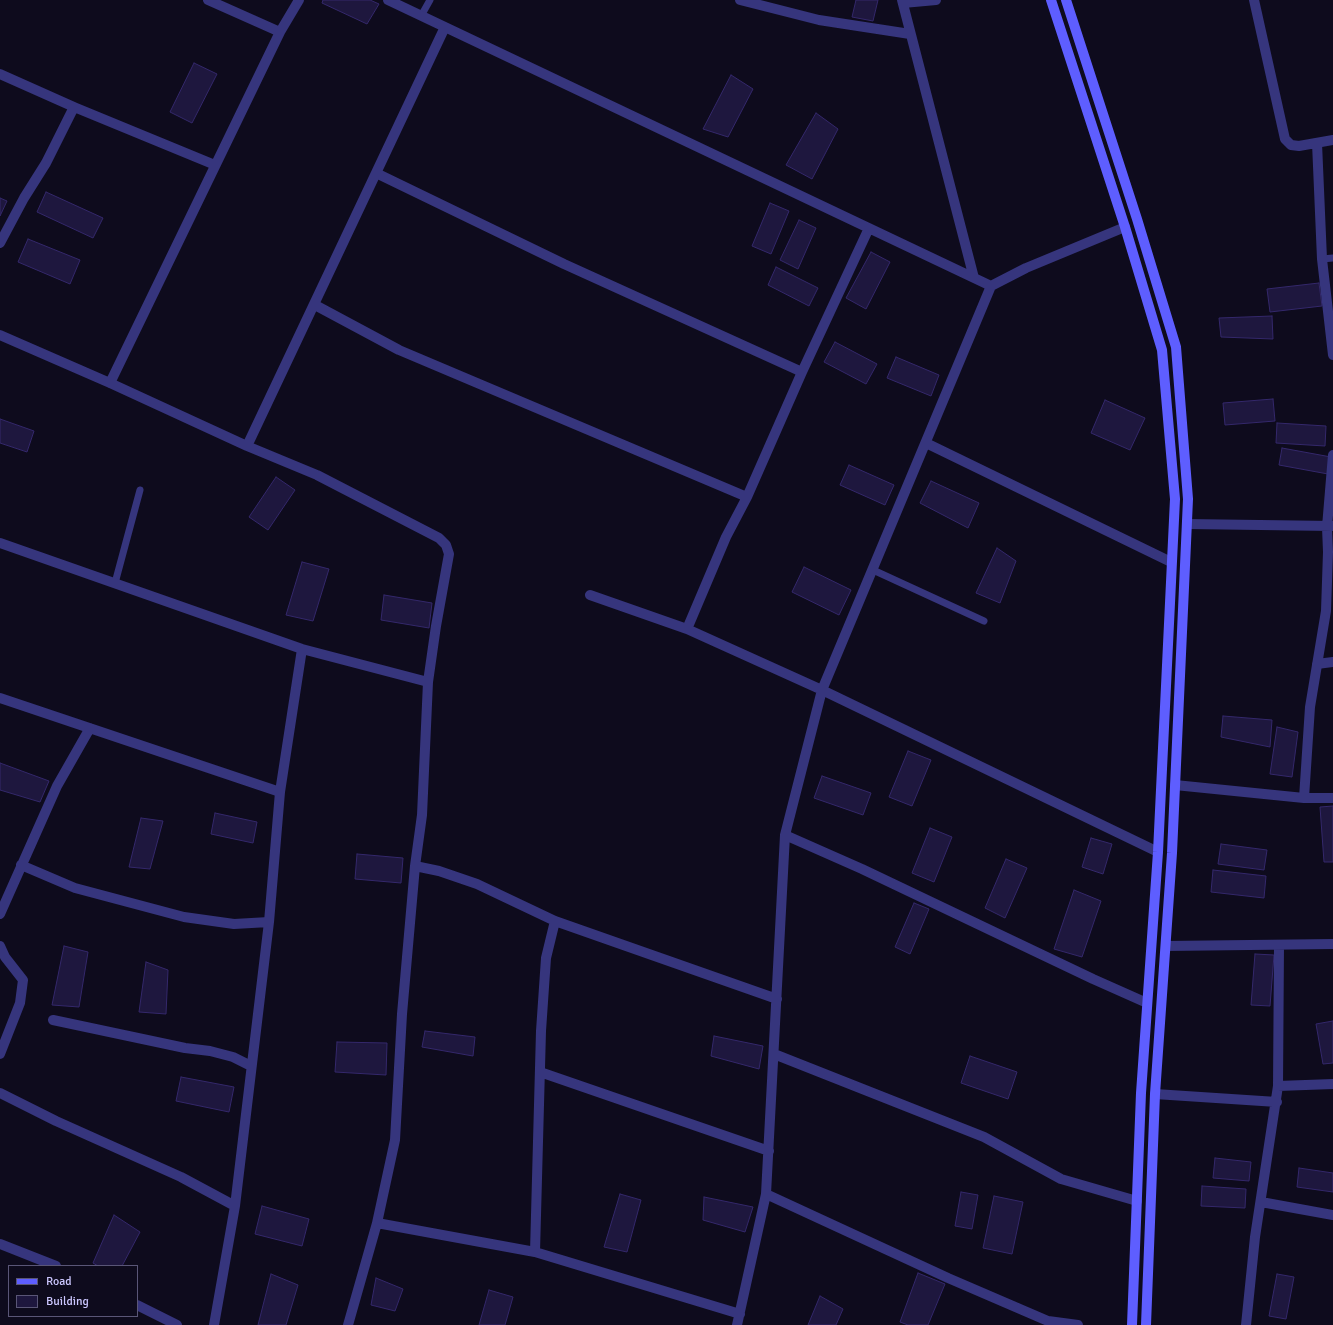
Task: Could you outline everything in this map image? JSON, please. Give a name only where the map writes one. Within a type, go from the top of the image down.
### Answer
[{"type":"street","points":[[208,0],[280,32]]},
{"type":"street","points":[[110,383],[280,32],[299,0]]},
{"type":"street","points":[[388,0],[991,286]]},
{"type":"street","points":[[740,0],[819,20],[910,34]]},
{"type":"street","points":[[936,0],[903,2],[974,278]]},
{"type":"street","points":[[1051,0],[1125,227],[1162,350],[1175,499],[1153,945],[1147,1003],[1132,1325]]},
{"type":"street","points":[[1066,0],[1135,212],[1176,347],[1188,499],[1175,785],[1166,946],[1155,1094],[1146,1325]]},
{"type":"street","points":[[1254,0],[1285,139],[1291,144],[1299,146],[1333,140]]},
{"type":"street","points":[[247,446],[315,305],[445,27]]},
{"type":"street","points":[[0,74],[74,107],[215,165]]},
{"type":"street","points":[[0,244],[24,198],[46,163],[74,107]]},
{"type":"street","points":[[1317,143],[1322,259],[1333,355]]},
{"type":"street","points":[[376,173],[564,264],[802,372]]},
{"type":"street","points":[[737,1325],[766,1194],[786,835],[822,690],[991,286],[1026,268],[1125,227]]},
{"type":"street","points":[[687,630],[726,537],[746,497],[869,228]]},
{"type":"street","points":[[315,305],[399,350],[746,497]]},
{"type":"street","points":[[0,335],[110,383],[247,446],[317,475],[438,538],[446,545],[449,554],[428,682],[422,816],[415,866],[402,1014],[395,1140],[377,1223],[348,1325]]},
{"type":"street","points":[[926,443],[1172,562]]},
{"type":"street","points":[[1304,798],[1310,707],[1326,611],[1333,455]]},
{"type":"street","points":[[1187,524],[1330,526]]},
{"type":"street","points":[[0,543],[302,649],[428,682]]},
{"type":"street","points":[[590,595],[687,630],[822,690],[1158,852]]},
{"type":"street","points":[[214,1325],[235,1206],[269,922],[280,792],[302,649]]},
{"type":"street","points":[[1317,664],[1333,662]]},
{"type":"street","points":[[0,698],[280,792]]},
{"type":"street","points":[[0,914],[57,786],[90,728]]},
{"type":"street","points":[[1175,785],[1304,798],[1333,798]]},
{"type":"street","points":[[786,835],[862,869],[1093,979],[1147,1003]]},
{"type":"street","points":[[21,865],[75,888],[184,917],[234,924],[269,922]]},
{"type":"street","points":[[415,866],[439,870],[477,884],[555,921],[777,999]]},
{"type":"street","points":[[535,1252],[540,1072],[546,958],[555,921]]},
{"type":"street","points":[[1166,946],[1279,946],[1333,944]]},
{"type":"street","points":[[0,946],[5,956],[23,980],[20,1003],[0,1054]]},
{"type":"street","points":[[1246,1325],[1260,1202],[1277,1102],[1279,946]]},
{"type":"street","points":[[53,1020],[185,1048],[210,1051],[233,1057],[251,1066]]},
{"type":"street","points":[[774,1054],[984,1137],[1062,1179],[1137,1201]]},
{"type":"street","points":[[540,1072],[769,1151]]},
{"type":"street","points":[[1278,1086],[1333,1084]]},
{"type":"street","points":[[0,1093],[56,1121],[181,1177],[235,1206]]},
{"type":"street","points":[[1155,1094],[1277,1102]]},
{"type":"street","points":[[766,1194],[948,1278],[1048,1321],[1078,1325]]},
{"type":"street","points":[[1260,1202],[1333,1215]]},
{"type":"street","points":[[377,1223],[535,1252],[740,1314]]},
{"type":"street","points":[[0,1244],[53,1265]]},
{"type":"street","points":[[138,1306],[177,1325]]},
{"type":"lane","points":[[422,16],[430,0]]},
{"type":"lane","points":[[1322,259],[1333,258]]},
{"type":"lane","points":[[116,583],[140,490]]},
{"type":"lane","points":[[873,570],[984,621]]},
{"type":"building","points":[[323,0],[370,0],[379,4],[367,24],[322,3]]},
{"type":"building","points":[[856,0],[878,0],[873,21],[852,17]]},
{"type":"building","points":[[194,63],[217,74],[192,123],[170,112]]},
{"type":"building","points":[[731,75],[753,89],[728,137],[703,129]]},
{"type":"building","points":[[816,113],[838,129],[812,179],[786,165]]},
{"type":"building","points":[[46,192],[103,218],[93,238],[37,212]]},
{"type":"building","points":[[0,198],[7,201],[0,216]]},
{"type":"building","points":[[770,203],[789,211],[771,254],[752,246]]},
{"type":"building","points":[[799,220],[816,228],[798,269],[780,260]]},
{"type":"building","points":[[28,239],[80,260],[70,284],[18,262]]},
{"type":"building","points":[[871,252],[890,262],[866,309],[846,298]]},
{"type":"building","points":[[776,267],[818,288],[809,306],[768,285]]},
{"type":"building","points":[[1319,283],[1322,306],[1270,312],[1267,289]]},
{"type":"building","points":[[1272,316],[1273,339],[1221,337],[1219,318]]},
{"type":"building","points":[[835,342],[877,364],[866,384],[824,362]]},
{"type":"building","points":[[896,357],[939,375],[931,396],[887,378]]},
{"type":"building","points":[[1273,399],[1275,421],[1225,425],[1223,403]]},
{"type":"building","points":[[1105,400],[1145,418],[1130,450],[1091,433]]},
{"type":"building","points":[[0,419],[34,431],[27,452],[0,443]]},
{"type":"building","points":[[1277,423],[1326,426],[1325,446],[1276,443]]},
{"type":"building","points":[[1282,448],[1331,457],[1328,474],[1279,465]]},
{"type":"building","points":[[849,465],[894,485],[885,505],[840,485]]},
{"type":"building","points":[[276,477],[295,490],[268,530],[249,517]]},
{"type":"building","points":[[931,481],[979,503],[968,528],[920,503]]},
{"type":"building","points":[[997,548],[1016,561],[1000,603],[976,593]]},
{"type":"building","points":[[302,562],[329,569],[313,621],[286,615]]},
{"type":"building","points":[[804,567],[851,590],[839,615],[792,592]]},
{"type":"building","points":[[384,595],[432,603],[429,628],[381,620]]},
{"type":"building","points":[[1223,716],[1272,720],[1270,747],[1221,737]]},
{"type":"building","points":[[1277,727],[1298,732],[1292,777],[1270,774]]},
{"type":"building","points":[[908,751],[931,760],[912,806],[889,797]]},
{"type":"building","points":[[0,763],[49,781],[40,802],[0,790]]},
{"type":"building","points":[[822,776],[871,793],[863,815],[814,798]]},
{"type":"building","points":[[1333,806],[1333,862],[1324,862],[1320,807]]},
{"type":"building","points":[[215,813],[257,822],[253,843],[211,834]]},
{"type":"building","points":[[141,818],[163,821],[150,869],[129,867]]},
{"type":"building","points":[[930,828],[952,837],[934,882],[912,873]]},
{"type":"building","points":[[1091,838],[1112,844],[1103,874],[1082,867]]},
{"type":"building","points":[[1221,844],[1267,850],[1264,870],[1218,864]]},
{"type":"building","points":[[357,854],[403,858],[401,883],[355,879]]},
{"type":"building","points":[[1006,859],[1027,868],[1005,918],[985,908]]},
{"type":"building","points":[[1213,870],[1266,876],[1264,898],[1211,892]]},
{"type":"building","points":[[1074,890],[1101,901],[1082,957],[1054,949]]},
{"type":"building","points":[[914,903],[929,909],[910,954],[895,947]]},
{"type":"building","points":[[64,946],[88,952],[79,1007],[52,1005]]},
{"type":"building","points":[[1255,954],[1274,955],[1270,1006],[1251,1005]]},
{"type":"building","points":[[146,962],[168,970],[166,1014],[139,1012]]},
{"type":"building","points":[[1333,1021],[1333,1063],[1323,1064],[1316,1024]]},
{"type":"building","points":[[425,1031],[475,1037],[473,1056],[422,1047]]},
{"type":"building","points":[[714,1036],[763,1046],[759,1069],[711,1056]]},
{"type":"building","points":[[337,1042],[387,1043],[386,1075],[335,1072]]},
{"type":"building","points":[[970,1056],[1017,1072],[1008,1099],[961,1083]]},
{"type":"building","points":[[181,1077],[234,1087],[229,1112],[176,1101]]},
{"type":"building","points":[[1215,1158],[1251,1162],[1249,1181],[1213,1178]]},
{"type":"building","points":[[1299,1168],[1333,1173],[1333,1192],[1297,1187]]},
{"type":"building","points":[[1202,1186],[1246,1189],[1245,1208],[1201,1206]]},
{"type":"building","points":[[961,1192],[978,1195],[972,1229],[955,1226]]},
{"type":"building","points":[[620,1194],[641,1200],[627,1252],[604,1247]]},
{"type":"building","points":[[994,1196],[1023,1202],[1012,1254],[983,1248]]},
{"type":"building","points":[[704,1197],[753,1207],[745,1232],[703,1220]]},
{"type":"building","points":[[262,1206],[309,1219],[302,1246],[255,1234]]},
{"type":"building","points":[[114,1215],[140,1232],[123,1265],[96,1265],[93,1263]]},
{"type":"building","points":[[918,1273],[945,1284],[928,1325],[908,1325],[900,1322]]},
{"type":"building","points":[[271,1274],[298,1285],[286,1325],[258,1325]]},
{"type":"building","points":[[1277,1274],[1294,1277],[1286,1319],[1269,1316]]},
{"type":"building","points":[[376,1278],[403,1289],[395,1311],[371,1305]]},
{"type":"building","points":[[489,1290],[513,1297],[505,1325],[479,1325]]},
{"type":"building","points":[[820,1296],[843,1309],[836,1325],[808,1325]]}]
